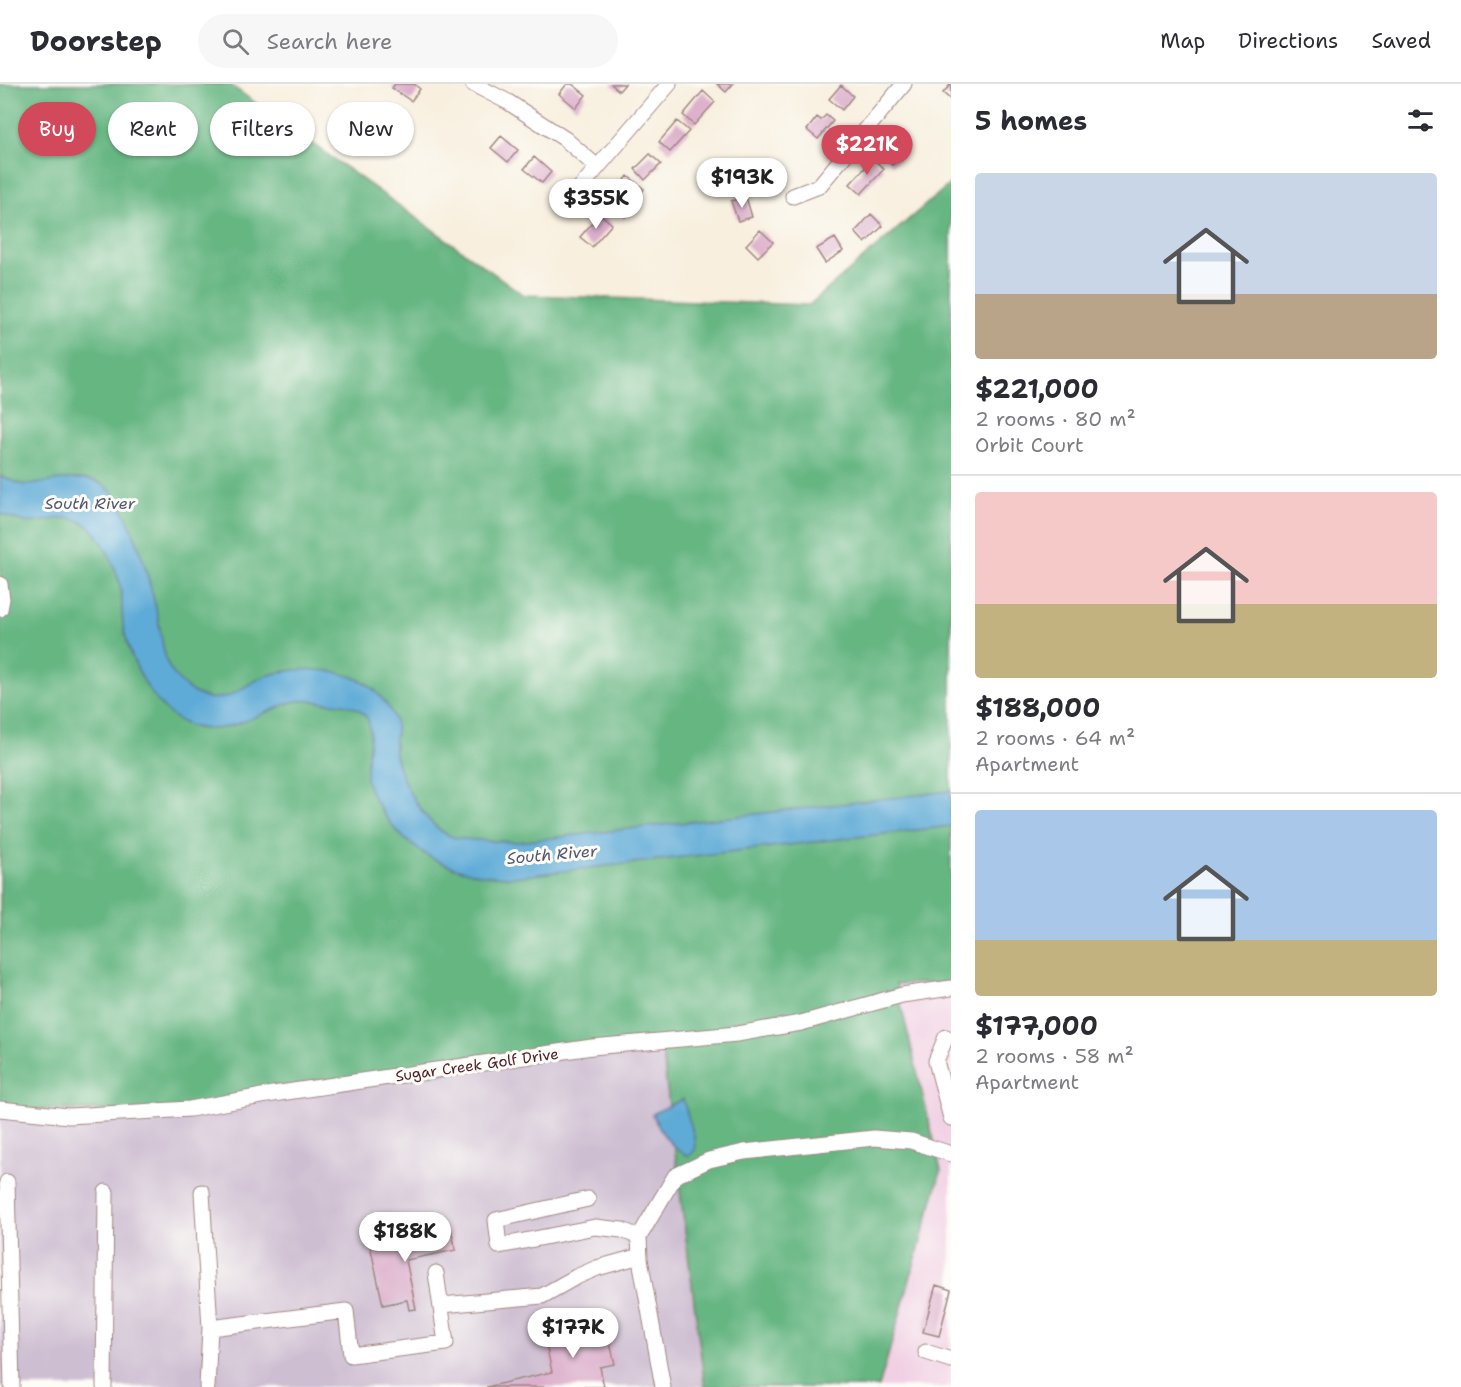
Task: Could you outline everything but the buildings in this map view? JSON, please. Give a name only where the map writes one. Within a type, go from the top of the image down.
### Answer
[{"type":"street","points":[[473,84],[508,102],[565,139],[597,167]]},
{"type":"street","points":[[561,210],[669,84]]},
{"type":"street","points":[[792,196],[819,186],[904,84]]},
{"type":"street","points":[[0,584],[2,599],[0,609]]},
{"type":"street","name":"Sugar Creek Golf Drive","points":[[0,1109],[69,1116],[190,1109],[273,1094],[592,1047],[737,1034],[801,1023],[902,995],[951,988]]},
{"type":"street","points":[[946,1036],[936,1061],[949,1094],[951,1118]]},
{"type":"street","points":[[663,1387],[640,1256],[639,1237],[675,1176],[709,1160],[744,1152],[874,1138],[910,1141],[951,1154]]},
{"type":"street","points":[[7,1182],[12,1387]]},
{"type":"street","points":[[104,1387],[106,1192]]},
{"type":"street","points":[[202,1192],[210,1328],[207,1387]]},
{"type":"street","points":[[588,1199],[496,1220],[499,1246],[596,1227],[622,1230],[639,1237]]},
{"type":"street","points":[[442,1305],[542,1296],[576,1276],[640,1256]]},
{"type":"street","points":[[210,1328],[346,1311],[351,1355],[446,1343],[436,1273]]},
{"type":"street","points":[[926,1352],[950,1356]]},
{"type":"shaded area","points":[[951,983],[951,1387],[879,1387],[941,1171],[896,984]]},
{"type":"shaded area","points":[[662,1042],[705,1387],[0,1387],[0,1108]]},
{"type":"green space","points":[[0,84],[229,84],[254,102],[210,102],[210,156],[315,156],[315,146],[524,295],[809,305],[951,183],[951,983],[896,984],[941,1171],[879,1387],[705,1387],[661,1042],[167,1112],[0,1108]]},
{"type":"water","name":"South River","points":[[0,476],[28,485],[65,479],[92,480],[111,491],[130,523],[138,544],[155,604],[169,667],[180,682],[194,693],[219,698],[233,694],[264,677],[280,672],[304,670],[340,673],[362,681],[379,695],[395,720],[395,754],[403,777],[416,802],[433,824],[453,837],[517,842],[951,791],[951,826],[513,877],[473,873],[455,868],[420,851],[405,839],[377,804],[366,778],[370,726],[363,713],[355,708],[337,703],[297,701],[240,723],[216,729],[192,726],[170,714],[144,681],[131,655],[124,630],[118,578],[96,534],[84,523],[69,518],[26,522],[0,514]]},
{"type":"water","points":[[683,1099],[694,1136],[695,1150],[689,1156],[667,1139],[652,1114]]}]
